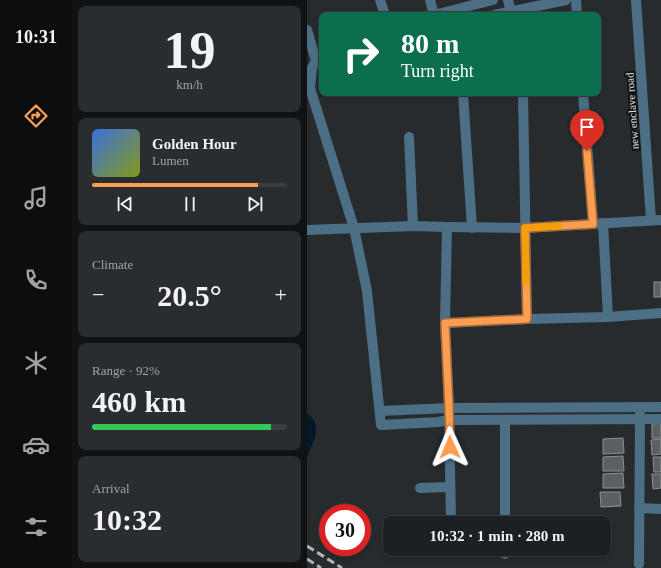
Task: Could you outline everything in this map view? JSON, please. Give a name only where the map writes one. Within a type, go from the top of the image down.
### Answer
[{"type":"street","points":[[380,0],[384,12]]},
{"type":"street","points":[[430,0],[433,12]]},
{"type":"street","points":[[443,12],[475,2],[493,0]]},
{"type":"street","points":[[508,0],[511,12],[521,12],[567,0]]},
{"type":"street","points":[[576,0],[577,12]]},
{"type":"street","name":"new enclave road","points":[[636,0],[656,220]]},
{"type":"street","points":[[307,30],[314,64],[310,88],[354,228],[367,291],[381,425],[449,420],[661,419]]},
{"type":"street","points":[[463,96],[472,228]]},
{"type":"street","points":[[523,96],[527,319]]},
{"type":"street","points":[[583,96],[593,224]]},
{"type":"street","points":[[409,137],[413,226]]},
{"type":"street","points":[[307,230],[413,226],[525,228],[656,220]]},
{"type":"street","points":[[603,223],[608,317]]},
{"type":"street","points":[[447,227],[445,323],[449,408],[451,516]]},
{"type":"street","points":[[445,323],[608,317],[661,313]]},
{"type":"street","points":[[639,564],[640,407]]},
{"type":"street","points":[[380,411],[449,408],[661,407]]},
{"type":"street","points":[[505,420],[505,516]]},
{"type":"street","points":[[420,488],[450,487]]},
{"type":"street","points":[[639,508],[661,509]]},
{"type":"water","points":[[307,413],[316,425],[316,434],[307,457]]},
{"type":"building","points":[[654,282],[661,282],[661,297],[654,297]]},
{"type":"building","points":[[661,423],[661,438],[652,438],[652,424]]},
{"type":"building","points":[[623,438],[624,453],[603,454],[603,439]]},
{"type":"building","points":[[661,439],[661,454],[652,455],[651,440]]},
{"type":"building","points":[[623,456],[624,471],[603,471],[603,457]]},
{"type":"building","points":[[653,457],[661,457],[661,472],[654,472]]},
{"type":"building","points":[[623,473],[624,488],[603,488],[603,474]]},
{"type":"building","points":[[652,474],[661,474],[661,488],[653,489]]},
{"type":"building","points":[[600,492],[620,492],[621,506],[601,507]]},
{"type":"railway","points":[[307,546],[342,568]]},
{"type":"railway","points":[[307,559],[321,568]]},
{"type":"slow traffic","points":[[526,282],[525,228],[559,226]]},
{"type":"route","points":[[450,447],[445,323],[527,319],[525,228],[593,224],[587,151]]}]
